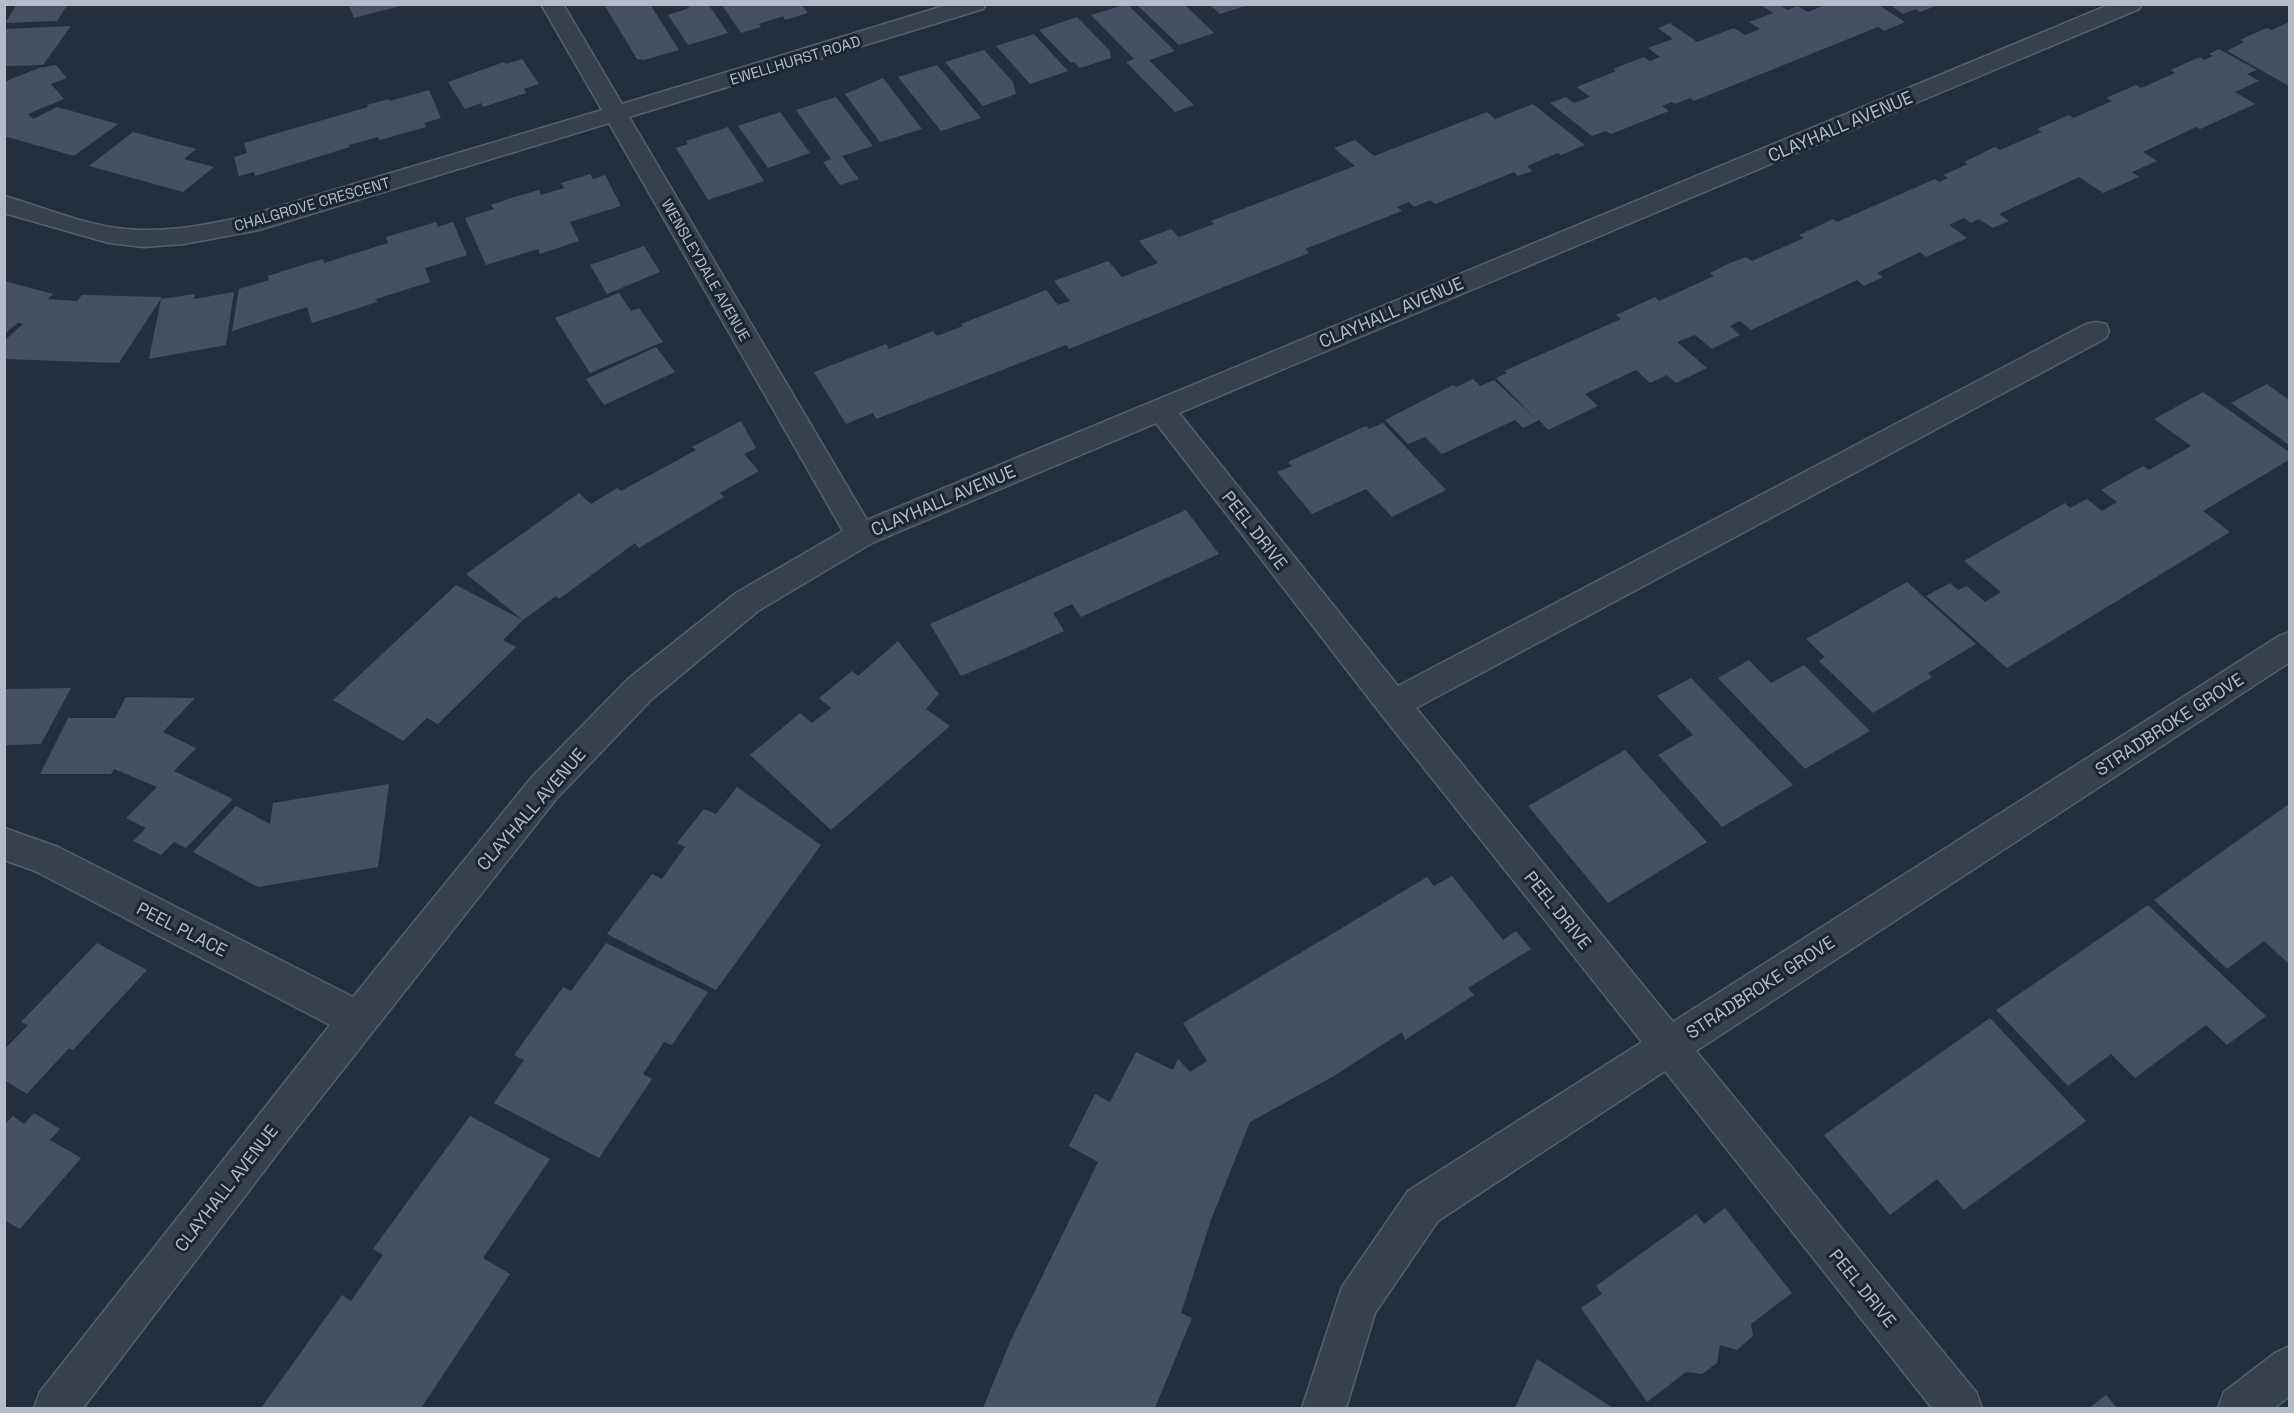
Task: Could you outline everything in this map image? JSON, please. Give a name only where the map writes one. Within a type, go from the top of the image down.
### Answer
[{"type":"street","name":"WENSLEYDALE AVENUE","points":[[552,4],[861,535]]},
{"type":"street","name":"EWELLHURST ROAD","points":[[616,115],[975,4]]},
{"type":"street","name":"CLAYHALL AVENUE","points":[[56,1408],[358,1020],[544,788],[640,689],[747,602],[861,535],[1160,408],[2131,4]]},
{"type":"street","name":"CHALGROVE CRESCENT","points":[[4,204],[96,232],[144,239],[196,235],[250,224],[616,115]]},
{"type":"street","points":[[1393,704],[2096,331]]},
{"type":"street","name":"PEEL DRIVE","points":[[1160,408],[1393,704],[1960,1408]]},
{"type":"street","name":"STRADBROKE GROVE","points":[[1324,1408],[1357,1302],[1423,1206],[2289,645]]},
{"type":"street","name":"PEEL PLACE","points":[[4,844],[45,858],[358,1020]]},
{"type":"street","points":[[2240,1408],[2289,1368]]},
{"type":"building","points":[[17,4],[68,4],[57,21],[5,23]]},
{"type":"building","points":[[348,4],[404,4],[404,5],[354,18]]},
{"type":"building","points":[[650,4],[679,50],[644,60],[637,59],[605,6]]},
{"type":"building","points":[[687,4],[708,4],[728,33],[688,45],[668,15],[689,8]]},
{"type":"building","points":[[801,4],[808,13],[785,20],[783,16],[759,24],[761,27],[741,33],[722,5]]},
{"type":"building","points":[[1127,4],[1175,51],[1149,60],[1194,105],[1175,112],[1126,62],[1134,59],[1091,15]]},
{"type":"building","points":[[1136,4],[1184,4],[1214,33],[1179,45]]},
{"type":"building","points":[[1209,4],[1248,4],[1248,5],[1220,14]]},
{"type":"building","points":[[1760,4],[1779,4],[1787,10],[1798,6],[1808,12],[1827,4],[1877,4],[1905,22],[1884,31],[1878,27],[1694,101],[1690,98],[1675,104],[1672,102],[1662,106],[1669,111],[1611,134],[1606,131],[1592,136],[1550,103],[1566,97],[1574,103],[1590,97],[1577,87],[1644,57],[1650,61],[1660,57],[1648,48],[1673,39],[1658,28],[1670,23],[1697,42],[1734,28],[1745,35],[1760,29],[1749,22],[1773,13]]},
{"type":"building","points":[[1889,4],[1938,5],[1920,12],[1916,9],[1903,14]]},
{"type":"building","points":[[1077,17],[1110,51],[1111,58],[1080,68],[1074,62],[1071,63],[1039,30]]},
{"type":"building","points":[[2289,22],[2289,86],[2227,51],[2244,42],[2240,40],[2267,28],[2272,30]]},
{"type":"building","points":[[71,26],[43,65],[4,66],[4,29]]},
{"type":"building","points":[[1034,34],[1068,71],[1030,84],[996,46]]},
{"type":"building","points":[[2219,49],[2257,70],[2247,74],[2259,81],[2235,92],[2255,104],[2200,129],[2196,127],[2143,152],[2157,161],[2132,172],[2139,177],[2103,193],[2079,177],[1999,214],[2009,221],[1993,228],[1979,219],[1971,223],[1964,218],[1949,225],[1967,238],[1926,257],[1920,252],[1877,273],[1883,277],[1864,286],[1857,280],[1751,330],[1740,321],[1730,326],[1740,335],[1712,349],[1695,335],[1677,342],[1707,368],[1676,383],[1667,375],[1650,383],[1636,370],[1585,394],[1598,406],[1548,430],[1539,420],[1523,428],[1515,420],[1442,454],[1425,437],[1408,444],[1385,420],[1453,385],[1456,387],[1473,379],[1480,386],[1494,380],[1536,419],[1496,378],[1507,373],[1504,371],[1621,319],[1616,315],[1655,297],[1659,301],[1714,276],[1710,273],[1728,264],[1746,257],[1752,261],[1804,238],[1799,235],[1833,219],[1837,222],[1935,179],[1939,182],[1948,178],[1943,175],[1968,164],[1964,162],[1995,147],[2000,150],[2042,132],[2037,129],[2069,115],[2073,118],[2112,101],[2106,98],[2136,85],[2141,88],[2175,73],[2171,70],[2186,63],[2200,57],[2204,60],[2213,56],[2209,54]]},
{"type":"building","points":[[984,50],[1013,82],[1016,94],[983,106],[945,62]]},
{"type":"building","points":[[522,59],[539,84],[524,89],[526,93],[483,107],[481,103],[465,109],[448,82],[504,62],[506,64]]},
{"type":"building","points":[[56,65],[67,78],[51,84],[64,99],[28,114],[33,119],[57,107],[118,124],[74,156],[4,136],[4,82],[39,68]]},
{"type":"building","points":[[937,65],[981,118],[941,131],[898,77]]},
{"type":"building","points":[[883,78],[922,129],[880,142],[845,94]]},
{"type":"building","points":[[429,90],[441,118],[424,123],[426,127],[380,140],[378,137],[349,145],[350,147],[255,176],[254,172],[239,176],[234,157],[247,153],[244,143],[368,107],[367,105]]},
{"type":"building","points":[[836,97],[873,146],[842,156],[859,179],[840,185],[823,162],[831,159],[796,110]]},
{"type":"building","points":[[1533,104],[1585,145],[1527,166],[1532,171],[1518,176],[1514,172],[1435,204],[1430,200],[1414,207],[1409,202],[1397,207],[1402,211],[1305,249],[1309,253],[1069,349],[1066,345],[876,419],[873,413],[846,424],[814,372],[886,344],[889,349],[933,331],[937,336],[1046,290],[1058,305],[1070,301],[1054,281],[1108,261],[1122,277],[1158,263],[1139,241],[1171,229],[1179,237],[1214,224],[1211,221],[1355,166],[1334,148],[1355,140],[1374,156],[1487,112],[1495,119]]},
{"type":"building","points":[[780,112],[810,153],[768,168],[738,126]]},
{"type":"building","points":[[728,127],[764,181],[708,200],[676,148],[688,144],[686,141]]},
{"type":"building","points":[[133,132],[196,149],[184,159],[214,167],[183,192],[89,166]]},
{"type":"building","points":[[590,174],[593,179],[605,175],[621,206],[570,222],[579,241],[540,254],[538,249],[486,265],[465,218],[494,209],[491,205],[514,197],[539,190],[541,195],[564,188],[561,183]]},
{"type":"building","points":[[436,222],[438,227],[453,222],[467,255],[425,268],[430,282],[312,323],[307,307],[232,331],[239,289],[269,280],[268,276],[296,267],[323,259],[324,263],[388,243],[386,237]]},
{"type":"building","points":[[644,246],[660,272],[607,294],[590,265]]},
{"type":"building","points":[[4,281],[53,294],[48,299],[77,301],[82,295],[162,297],[119,363],[4,359],[4,341],[23,324],[18,323],[4,334]]},
{"type":"building","points":[[234,292],[226,345],[149,359],[161,299],[195,294],[194,299]]},
{"type":"building","points":[[619,293],[631,311],[639,308],[663,342],[590,373],[555,318]]},
{"type":"building","points":[[656,347],[675,372],[604,405],[586,379]]},
{"type":"building","points":[[2267,384],[2289,400],[2289,445],[2231,403]]},
{"type":"building","points":[[2203,392],[2289,452],[2289,460],[2203,511],[2230,532],[2007,668],[1926,596],[1950,583],[1958,590],[1967,586],[1985,602],[2001,592],[1964,561],[2065,503],[2070,508],[2087,499],[2102,511],[2117,502],[2101,490],[2143,466],[2149,470],[2191,446],[2154,419]]},
{"type":"building","points":[[741,421],[756,448],[744,454],[759,471],[720,493],[724,497],[639,548],[635,543],[559,599],[556,596],[523,620],[466,574],[579,493],[591,504],[617,488],[621,491],[696,450],[692,447]]},
{"type":"building","points":[[1383,423],[1446,490],[1392,517],[1366,489],[1312,514],[1277,472],[1292,466],[1288,462],[1366,426],[1369,429]]},
{"type":"building","points":[[1186,510],[1219,554],[1081,617],[1072,604],[1053,613],[1064,631],[1011,655],[961,676],[930,624]]},
{"type":"building","points":[[1907,582],[1976,644],[1928,673],[1932,677],[1873,713],[1819,661],[1825,657],[1806,639]]},
{"type":"building","points":[[456,585],[523,620],[503,640],[516,647],[438,724],[427,718],[403,741],[333,700]]},
{"type":"building","points":[[898,641],[939,694],[926,709],[950,726],[831,830],[750,755],[800,713],[812,723],[831,708],[819,698],[852,671],[858,676]]},
{"type":"building","points":[[1749,660],[1771,683],[1804,665],[1870,731],[1805,769],[1718,678]]},
{"type":"building","points":[[1691,678],[1793,785],[1722,827],[1658,755],[1693,735],[1657,696]]},
{"type":"building","points":[[71,688],[41,744],[4,745],[4,689]]},
{"type":"building","points":[[126,697],[195,698],[163,732],[196,748],[174,771],[233,799],[186,848],[174,842],[161,855],[133,841],[146,828],[126,818],[157,787],[114,769],[111,774],[40,774],[68,718],[115,718]]},
{"type":"building","points":[[1625,750],[1707,842],[1608,903],[1528,806]]},
{"type":"building","points":[[389,784],[378,867],[258,887],[193,852],[236,806],[270,824],[273,803]]},
{"type":"building","points":[[737,787],[821,845],[716,990],[607,934],[652,874],[662,879],[685,847],[677,843],[704,809],[716,814]]},
{"type":"building","points":[[2289,804],[2289,961],[2288,963],[2264,941],[2227,969],[2154,900]]},
{"type":"building","points":[[1452,876],[1503,940],[1516,931],[1531,949],[1468,988],[1474,995],[1405,1040],[1402,1032],[1334,1076],[1250,1122],[1211,1220],[1181,1313],[1192,1318],[1155,1408],[983,1408],[1010,1342],[1098,1162],[1069,1146],[1095,1094],[1110,1102],[1136,1052],[1173,1070],[1178,1059],[1190,1072],[1207,1061],[1183,1023],[1427,877],[1434,886]]},
{"type":"building","points":[[2148,905],[2266,1016],[2227,1045],[2206,1025],[2135,1078],[2111,1054],[2068,1086],[1996,1010]]},
{"type":"building","points":[[97,943],[147,970],[73,1050],[69,1048],[27,1094],[4,1080],[4,1050],[28,1025],[21,1022]]},
{"type":"building","points":[[606,943],[708,992],[672,1045],[664,1042],[643,1074],[652,1079],[599,1158],[494,1103],[524,1060],[514,1055],[563,987],[571,991]]},
{"type":"building","points":[[1990,1018],[2086,1121],[1964,1210],[1937,1179],[1890,1215],[1824,1135]]},
{"type":"building","points":[[34,1113],[60,1129],[50,1140],[81,1158],[20,1229],[4,1220],[4,1125],[13,1116],[24,1124]]},
{"type":"building","points":[[470,1116],[550,1159],[483,1258],[510,1274],[421,1408],[261,1408],[342,1295],[351,1301],[383,1255],[373,1249]]},
{"type":"building","points":[[1725,1208],[1792,1293],[1751,1324],[1753,1336],[1737,1350],[1720,1345],[1717,1363],[1702,1374],[1686,1372],[1647,1402],[1581,1308],[1602,1294],[1596,1286],[1696,1214],[1704,1224]]},
{"type":"building","points":[[1537,1359],[1613,1408],[1515,1408]]},
{"type":"building","points":[[2106,1395],[2117,1408],[2089,1408]]}]
